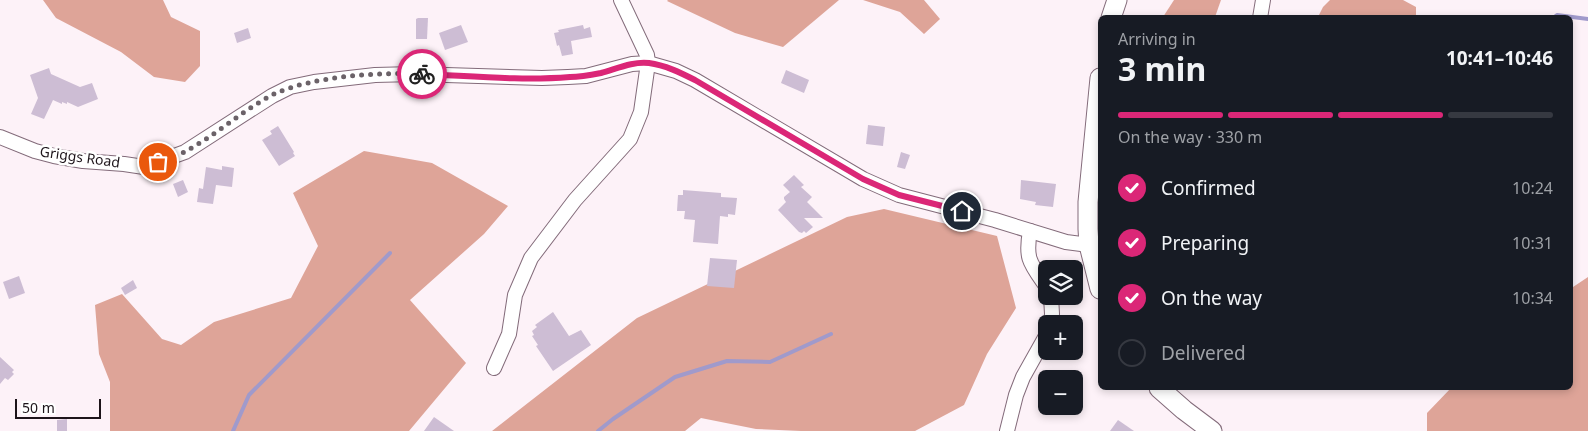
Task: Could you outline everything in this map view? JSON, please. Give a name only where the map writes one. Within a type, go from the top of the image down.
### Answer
[{"type":"main road","points":[[1112,15],[1117,0]]},
{"type":"main road","points":[[1098,99],[1088,202],[1089,245],[1098,281]]},
{"type":"main road","points":[[1161,390],[1212,431]]},
{"type":"street","points":[[494,368],[509,334],[516,295],[531,258],[575,200],[630,138],[641,112],[648,63],[647,55],[621,0]]},
{"type":"street","points":[[1260,15],[1263,0]]},
{"type":"street","name":"Griggs Road","points":[[0,137],[35,151],[54,156],[90,162],[144,167],[185,152],[272,96],[290,87],[314,82],[375,75],[414,74],[542,78],[586,76],[632,64],[648,63],[676,71],[695,80],[881,188],[899,195],[979,215],[1066,242],[1089,245]]},
{"type":"street","points":[[1030,231],[1027,253],[1038,275]]},
{"type":"street","points":[[1007,431],[1016,395],[1038,351]]},
{"type":"shaded area","points":[[43,0],[163,0],[171,17],[200,31],[200,66],[185,82],[154,77],[121,52],[56,18]]},
{"type":"shaded area","points":[[668,0],[839,0],[783,47],[735,33]]},
{"type":"shaded area","points":[[863,0],[924,0],[940,19],[924,34],[900,12]]},
{"type":"shaded area","points":[[1174,0],[1221,0],[1216,15],[1164,15]]},
{"type":"shaded area","points":[[1330,0],[1403,0],[1416,7],[1416,15],[1319,15],[1323,7]]},
{"type":"shaded area","points":[[364,151],[432,163],[508,206],[484,234],[410,300],[466,363],[409,431],[110,431],[110,382],[99,354],[95,305],[122,294],[162,339],[181,345],[214,322],[291,298],[318,246],[293,193]]},
{"type":"shaded area","points":[[884,209],[997,236],[1016,308],[987,354],[964,405],[915,431],[756,429],[701,418],[685,431],[492,431],[637,318],[847,217]]},
{"type":"shaded area","points":[[1588,277],[1588,431],[1427,431],[1427,413],[1449,390],[1573,390],[1573,287]]},
{"type":"building","points":[[428,18],[427,39],[416,39],[416,19]]},
{"type":"building","points":[[461,25],[468,42],[445,50],[439,33]]},
{"type":"building","points":[[583,25],[584,29],[590,27],[592,37],[571,41],[573,54],[562,56],[554,33],[559,32],[558,30]]},
{"type":"building","points":[[248,28],[251,38],[237,43],[234,33]]},
{"type":"building","points":[[49,68],[51,74],[80,87],[92,83],[98,99],[78,107],[67,102],[67,104],[62,102],[62,104],[53,100],[44,119],[31,114],[38,98],[30,75]]},
{"type":"building","points":[[786,70],[809,80],[804,93],[781,83]]},
{"type":"building","points":[[868,125],[885,127],[883,146],[866,144]]},
{"type":"building","points":[[278,126],[295,156],[279,166],[262,140],[272,134],[270,131]]},
{"type":"building","points":[[901,152],[910,155],[905,169],[897,167]]},
{"type":"building","points":[[222,166],[234,168],[232,187],[216,185],[213,204],[197,202],[199,188],[203,189],[206,167],[222,170]]},
{"type":"building","points":[[794,175],[804,185],[801,187],[812,197],[807,202],[823,218],[804,218],[813,227],[806,233],[804,231],[802,233],[799,232],[778,210],[786,202],[784,197],[790,192],[783,185]]},
{"type":"building","points":[[183,180],[188,192],[178,197],[173,184]]},
{"type":"building","points":[[1021,180],[1056,184],[1053,207],[1035,205],[1036,202],[1020,199]]},
{"type":"building","points":[[683,190],[721,193],[721,197],[737,198],[735,215],[728,214],[728,217],[720,216],[718,244],[693,242],[695,220],[684,219],[685,211],[677,211],[678,195],[683,195]]},
{"type":"building","points":[[710,258],[737,260],[734,288],[707,286]]},
{"type":"building","points":[[19,276],[25,293],[9,299],[3,282]]},
{"type":"building","points":[[133,280],[137,288],[125,295],[121,288]]},
{"type":"building","points":[[553,312],[569,336],[581,330],[591,345],[553,371],[536,346],[538,345],[532,336],[534,335],[532,331],[537,327],[535,325]]},
{"type":"building","points":[[0,357],[14,370],[12,372],[14,374],[8,380],[5,378],[0,384]]},
{"type":"building","points":[[434,417],[454,431],[424,431]]},
{"type":"building","points":[[67,419],[67,431],[57,431],[57,420]]},
{"type":"building","points":[[1118,420],[1134,431],[1110,431]]},
{"type":"waterway","points":[[1573,17],[1588,19]]},
{"type":"waterway","points":[[233,431],[249,395],[390,253]]},
{"type":"waterway","points":[[598,431],[675,377],[727,361],[770,362],[831,334]]},
{"type":"way so far","points":[[158,162],[185,152],[249,109],[290,87],[340,78],[422,74]]},
{"type":"route","points":[[422,74],[542,78],[586,76],[632,64],[648,63],[659,65],[695,80],[881,188],[899,195],[962,211]]}]
